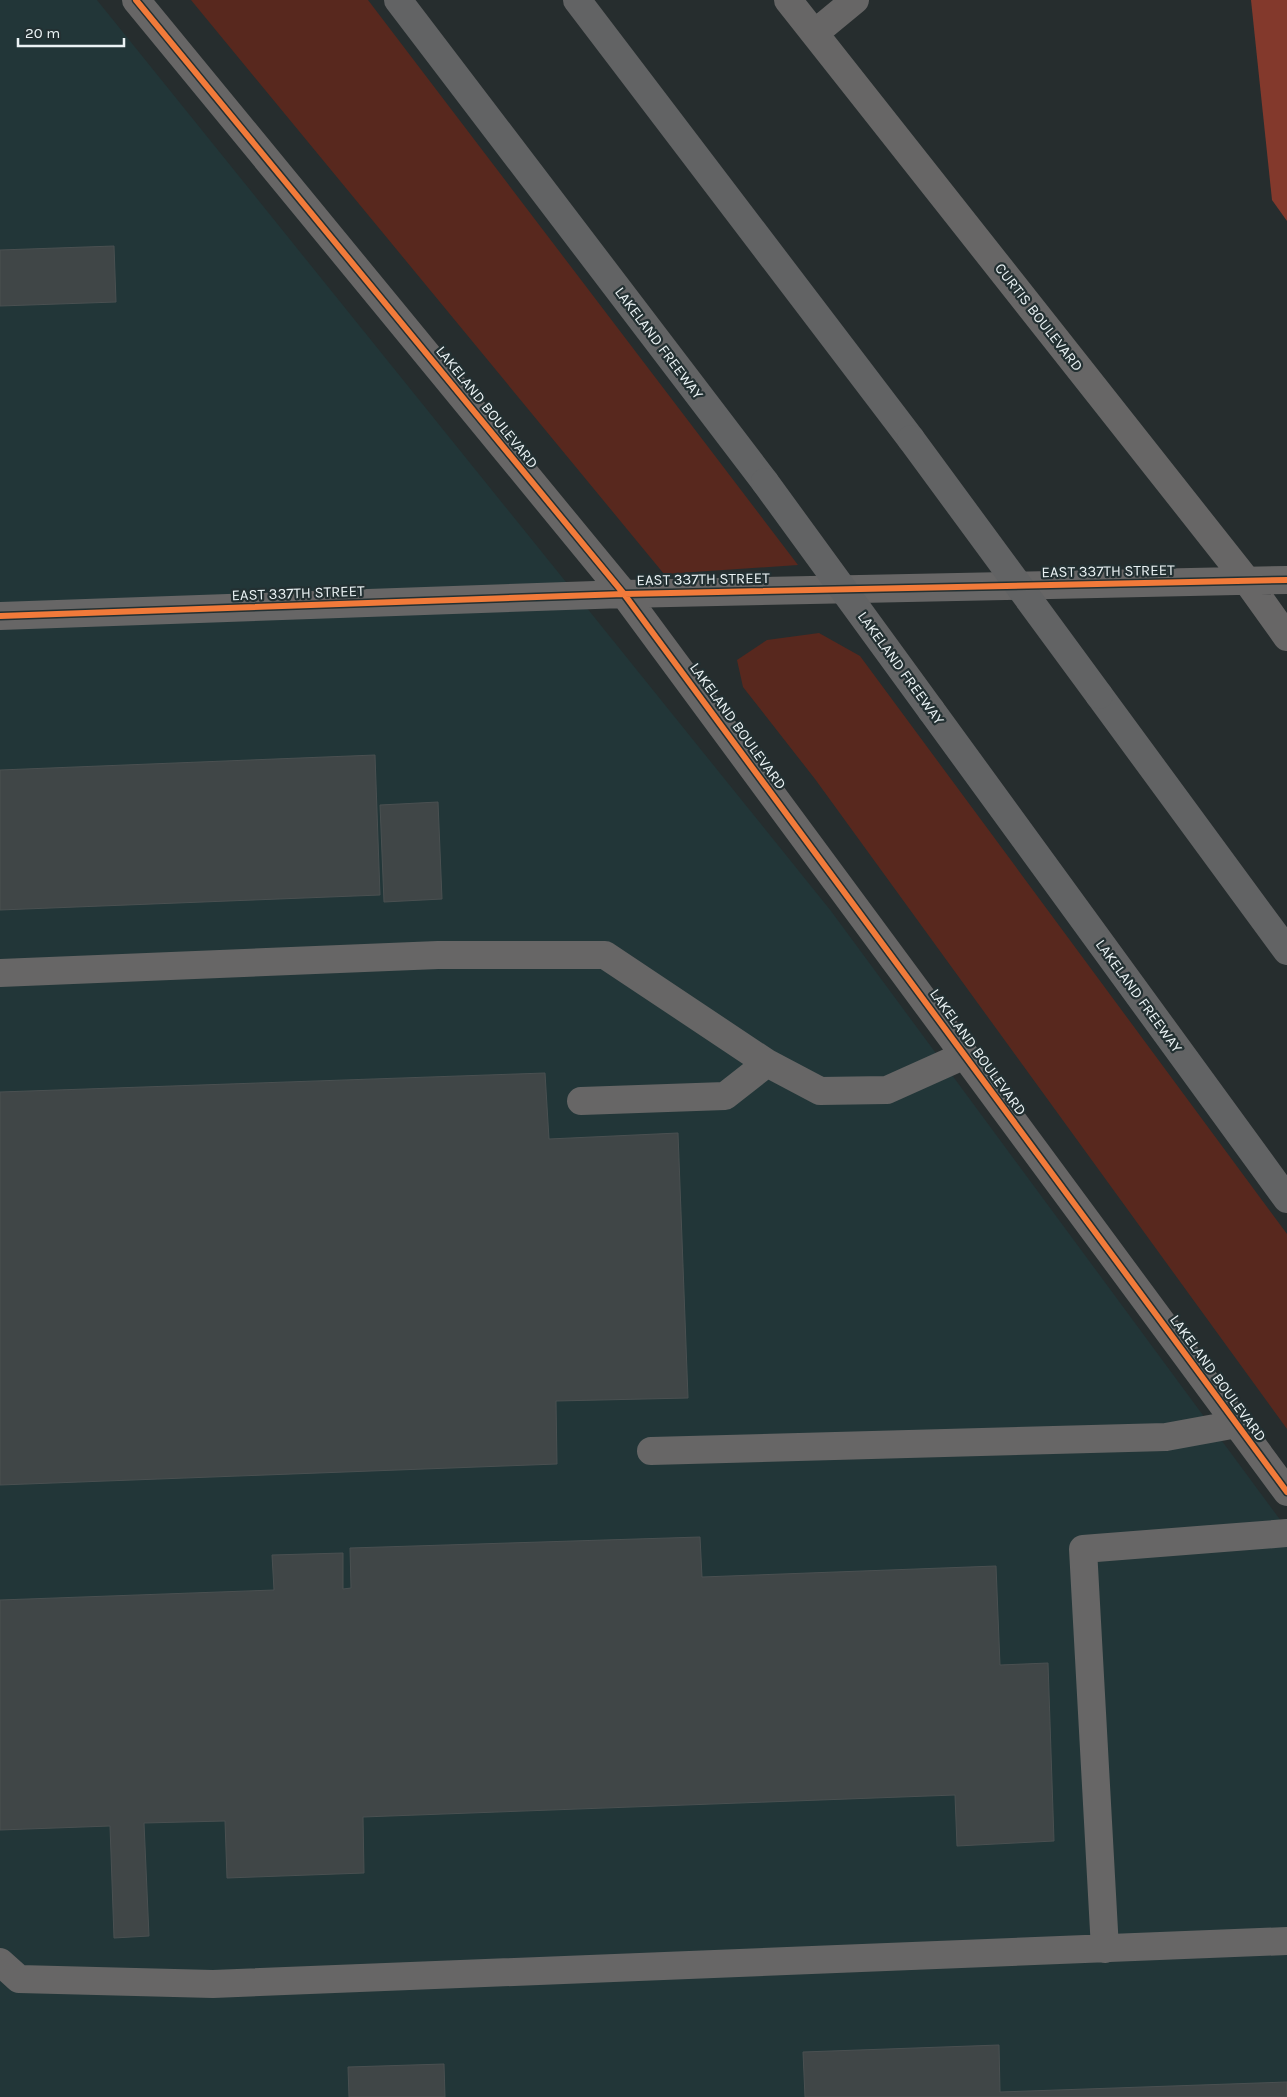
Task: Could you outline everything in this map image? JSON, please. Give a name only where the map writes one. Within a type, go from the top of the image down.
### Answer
[{"type":"highway","name":"LAKELAND FREEWAY","points":[[398,0],[765,482],[1287,1199]]},
{"type":"highway","points":[[577,0],[911,439],[1287,952]]},
{"type":"street","name":"LAKELAND BOULEVARD","points":[[136,0],[624,594],[1287,1492]]},
{"type":"street","name":"CURTIS BOULEVARD","points":[[788,0],[1247,581],[1287,637]]},
{"type":"street","points":[[815,33],[855,0]]},
{"type":"street","name":"EAST 337TH STREET","points":[[0,616],[624,594],[1287,580]]},
{"type":"street","points":[[0,973],[438,955],[605,955],[767,1063],[820,1091],[887,1090],[965,1055]]},
{"type":"street","points":[[581,1102],[725,1096],[767,1063]]},
{"type":"street","points":[[651,1451],[1166,1437],[1237,1424]]},
{"type":"street","points":[[1105,1949],[1083,1549],[1287,1533]]},
{"type":"street","points":[[0,1962],[19,1979],[213,1984],[1287,1941]]},
{"type":"shaded area","points":[[0,0],[97,0],[831,911],[1287,1529],[1287,2097],[0,2097]]},
{"type":"shaded area","points":[[191,0],[368,0],[798,565],[664,574]]},
{"type":"shaded area","points":[[1251,0],[1287,0],[1287,221],[1272,200]]},
{"type":"shaded area","points":[[819,633],[860,656],[1287,1234],[1287,1429],[815,779],[743,687],[737,660],[767,640]]},
{"type":"building","points":[[114,246],[116,302],[0,306],[0,250]]},
{"type":"building","points":[[375,755],[380,895],[0,910],[0,770]]},
{"type":"building","points":[[438,802],[442,899],[384,902],[380,805]]},
{"type":"building","points":[[545,1073],[549,1139],[678,1133],[688,1398],[556,1401],[557,1464],[0,1485],[0,1092]]},
{"type":"building","points":[[700,1537],[702,1577],[996,1566],[1000,1665],[1048,1663],[1054,1841],[957,1846],[955,1795],[363,1817],[364,1873],[227,1878],[225,1821],[144,1823],[149,1936],[114,1938],[110,1826],[0,1830],[0,1600],[274,1590],[272,1555],[343,1553],[343,1589],[351,1588],[350,1548]]},
{"type":"building","points":[[999,2045],[1000,2092],[1287,2082],[1287,2097],[805,2097],[803,2052]]},
{"type":"building","points":[[444,2064],[445,2097],[349,2097],[348,2067]]},
{"type":"cycle path","points":[[136,0],[624,594],[1287,1492]]},
{"type":"cycle path","points":[[0,616],[624,594],[1287,580]]}]
